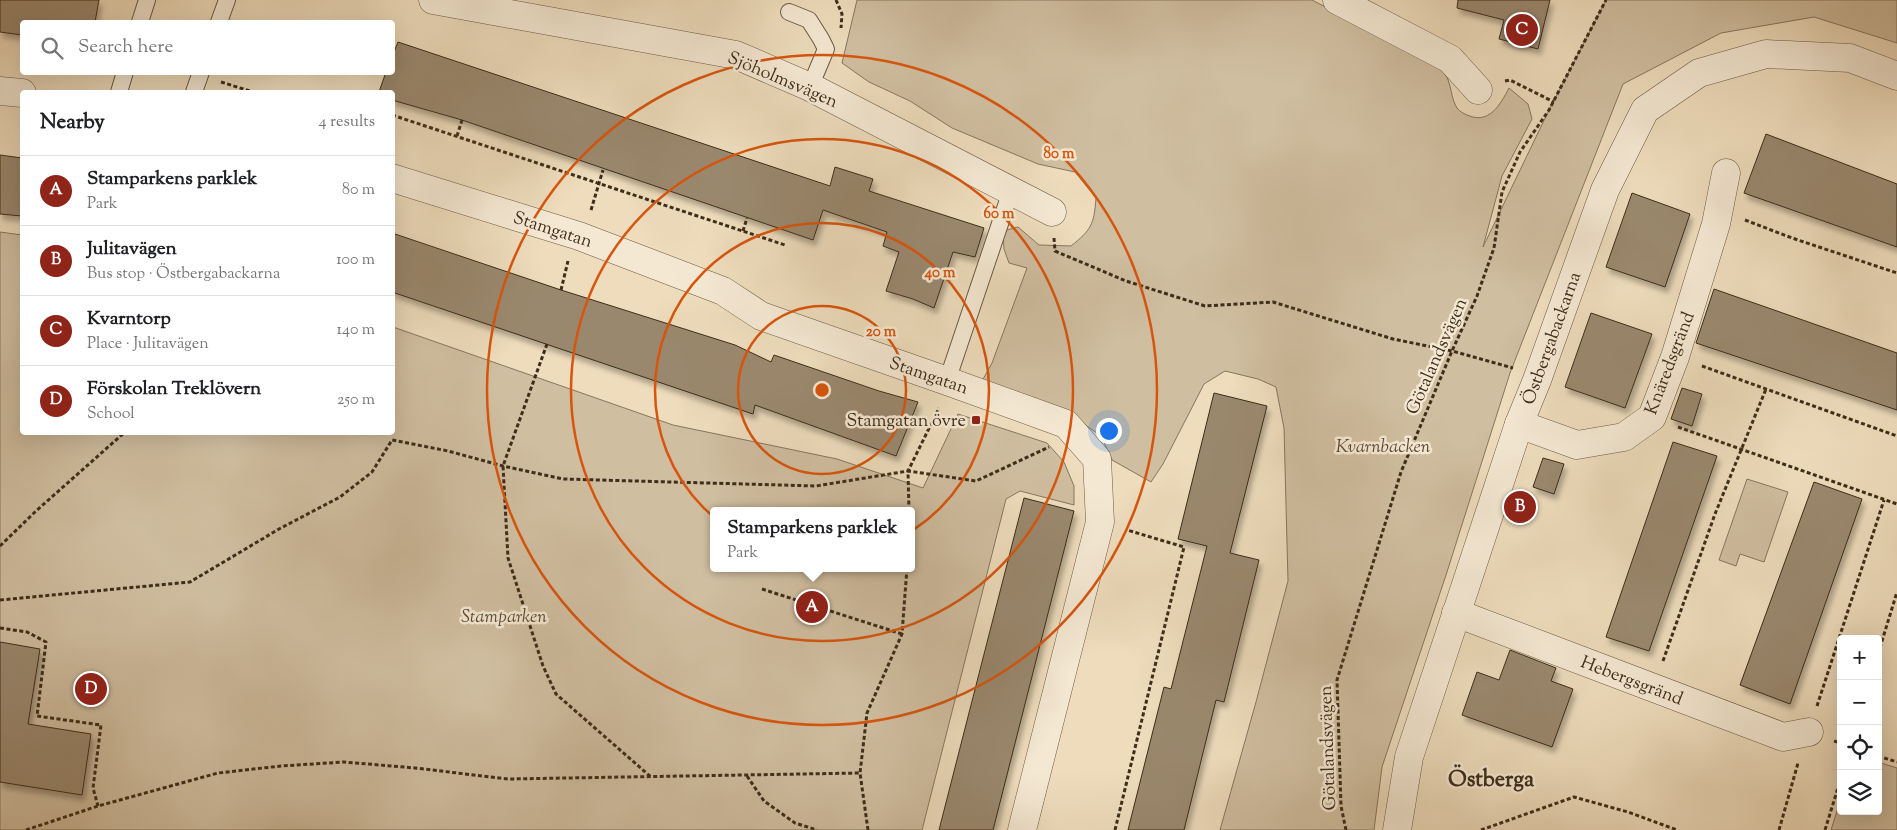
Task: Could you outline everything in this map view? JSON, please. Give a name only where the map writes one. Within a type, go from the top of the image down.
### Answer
[{"type":"street","name":"Sjöholmsvägen","points":[[433,0],[736,56],[810,87],[1052,212]]},
{"type":"street","points":[[1337,0],[1450,59],[1478,90]]},
{"type":"street","name":"Östbergabackarna","points":[[1397,830],[1410,758],[1519,424],[1537,380],[1605,190],[1645,110],[1699,73],[1766,54],[1850,58],[1897,76]]},
{"type":"street","points":[[0,91],[20,93]]},
{"type":"street","name":"Knäredsgränd","points":[[1519,424],[1577,445],[1624,437],[1652,417],[1675,357],[1716,224],[1726,173]]},
{"type":"street","name":"Stamgatan","points":[[395,179],[579,236],[723,291],[761,316],[1066,424],[1096,459],[1100,522],[1022,830]]},
{"type":"street","name":"Hebergsgränd","points":[[1456,613],[1783,738],[1809,732]]},
{"type":"lane","points":[[141,20],[147,0]]},
{"type":"lane","points":[[220,20],[226,0]]},
{"type":"lane","points":[[789,12],[809,20],[826,49],[810,87]]},
{"type":"lane","points":[[120,90],[124,75]]},
{"type":"lane","points":[[195,90],[200,75]]},
{"type":"lane","points":[[947,381],[1011,190]]},
{"type":"path","name":"Götalandsvägen","points":[[1346,830],[1341,806],[1337,680],[1401,472],[1477,296],[1494,248],[1502,192],[1520,152],[1554,102],[1606,0]]},
{"type":"path","points":[[216,80],[247,90]]},
{"type":"path","points":[[1478,90],[1510,80],[1554,102]]},
{"type":"path","points":[[395,116],[785,245]]},
{"type":"path","points":[[457,136],[462,120]]},
{"type":"path","points":[[1719,210],[1792,238],[1897,273]]},
{"type":"path","points":[[1052,212],[1055,251],[1126,281],[1205,306],[1273,302],[1393,339],[1452,351],[1512,367],[1537,380]]},
{"type":"path","points":[[743,231],[748,218]]},
{"type":"path","points":[[547,344],[503,466],[508,558],[543,666],[556,694],[651,777]]},
{"type":"path","points":[[1675,357],[1897,436]]},
{"type":"path","points":[[909,507],[908,471],[943,401],[947,381]]},
{"type":"path","points":[[1653,688],[1715,514],[1740,448],[1766,389]]},
{"type":"path","points":[[1652,417],[1897,504]]},
{"type":"path","points":[[0,546],[36,511],[122,435]]},
{"type":"path","points":[[0,600],[190,582],[278,528],[340,497],[372,472],[392,440],[448,451],[503,466],[563,479],[816,486],[908,471],[976,481],[1051,447]]},
{"type":"path","points":[[1779,830],[1884,500]]},
{"type":"path","points":[[1100,522],[1184,547],[1115,830]]},
{"type":"path","points":[[868,830],[860,773],[867,713],[902,634],[907,572]]},
{"type":"path","points":[[762,590],[902,634]]},
{"type":"path","points":[[1882,641],[1896,595]]},
{"type":"path","points":[[0,628],[27,632],[46,642],[37,716],[101,725],[93,788],[98,806]]},
{"type":"path","points":[[1809,732],[1837,742]]},
{"type":"path","points":[[1882,757],[1897,762]]},
{"type":"path","points":[[26,830],[98,806],[218,774],[281,766],[344,762],[508,779],[860,773]]},
{"type":"path","points":[[746,775],[764,801],[795,823],[817,830]]},
{"type":"path","points":[[1825,830],[1837,791]]},
{"type":"path","points":[[1481,830],[1574,797],[1628,812],[1677,830]]},
{"type":"green space","name":"Kvarnbacken","points":[[857,0],[1312,0],[1436,64],[1447,78],[1457,108],[1467,115],[1482,117],[1493,112],[1509,88],[1528,104],[1532,119],[1502,176],[1483,247],[1549,110],[1606,0],[1897,0],[1897,43],[1814,17],[1721,33],[1623,84],[1510,373],[1447,572],[1382,767],[1374,830],[1220,830],[1288,581],[1284,428],[1276,387],[1258,379],[1225,371],[1204,384],[1163,464],[1151,482],[1112,460],[1101,436],[1074,417],[982,381],[992,363],[1027,268],[1009,263],[1004,249],[1003,231],[1018,227],[1039,245],[1071,246],[1083,236],[1090,226],[1094,215],[1096,198],[1075,172],[1038,164],[952,128],[910,101],[869,82],[842,63]]},
{"type":"green space","name":"Stamparken","points":[[0,232],[20,235],[20,435],[395,435],[395,328],[673,425],[837,459],[923,488],[958,414],[1047,443],[1064,462],[1074,486],[1074,505],[1020,491],[1006,499],[922,830],[0,830]]},
{"type":"green space","points":[[1747,479],[1788,492],[1764,562],[1740,554],[1736,566],[1719,560]]},
{"type":"green space","points":[[1882,763],[1897,768],[1897,830],[1831,830],[1837,811],[1837,815],[1882,815]]},
{"type":"building","points":[[0,0],[99,0],[95,20],[20,20],[20,35],[0,32]]},
{"type":"building","points":[[1458,0],[1550,0],[1538,49],[1499,39],[1504,20],[1457,8]]},
{"type":"building","points":[[398,42],[830,186],[835,167],[873,179],[869,191],[984,228],[975,257],[953,252],[934,308],[886,291],[899,252],[883,246],[887,232],[823,210],[813,240],[462,120],[395,101],[395,90],[380,90],[385,75],[395,75],[395,50]]},
{"type":"building","points":[[1766,134],[1897,184],[1897,247],[1744,193]]},
{"type":"building","points":[[0,155],[20,158],[20,216],[0,214]]},
{"type":"building","points":[[1632,193],[1690,214],[1665,287],[1606,267]]},
{"type":"building","points":[[395,234],[561,290],[735,345],[771,362],[774,355],[879,391],[918,402],[896,456],[755,405],[753,414],[395,293]]},
{"type":"building","points":[[1714,289],[1897,353],[1897,410],[1696,343]]},
{"type":"building","points":[[1591,313],[1652,334],[1625,408],[1565,387]]},
{"type":"building","points":[[1682,388],[1702,394],[1692,426],[1671,419]]},
{"type":"building","points":[[1214,393],[1267,406],[1230,553],[1259,560],[1224,702],[1216,700],[1184,830],[1128,830],[1164,687],[1171,689],[1207,546],[1178,539]]},
{"type":"building","points":[[1673,442],[1717,456],[1649,651],[1606,637]]},
{"type":"building","points":[[1543,458],[1564,464],[1554,494],[1533,487]]},
{"type":"building","points":[[1814,482],[1862,499],[1790,704],[1740,685]]},
{"type":"building","points":[[1024,498],[1074,511],[993,830],[939,830]]},
{"type":"building","points":[[0,642],[40,649],[28,724],[91,734],[82,795],[0,782]]},
{"type":"building","points":[[1510,650],[1556,668],[1551,681],[1573,689],[1552,747],[1462,715],[1477,672],[1499,680]]},
{"type":"place","name":"Kvarntorp","points":[[1522,30]]},
{"type":"place","name":"Stamgatan övre","points":[[976,420]]},
{"type":"place","name":"Julitavägen","points":[[1520,507]]},
{"type":"place","name":"Stamparkens parklek","points":[[812,607]]},
{"type":"place","name":"Förskolan Treklövern","points":[[91,689]]},
{"type":"district","name":"Östberga","points":[[1491,778]]}]
